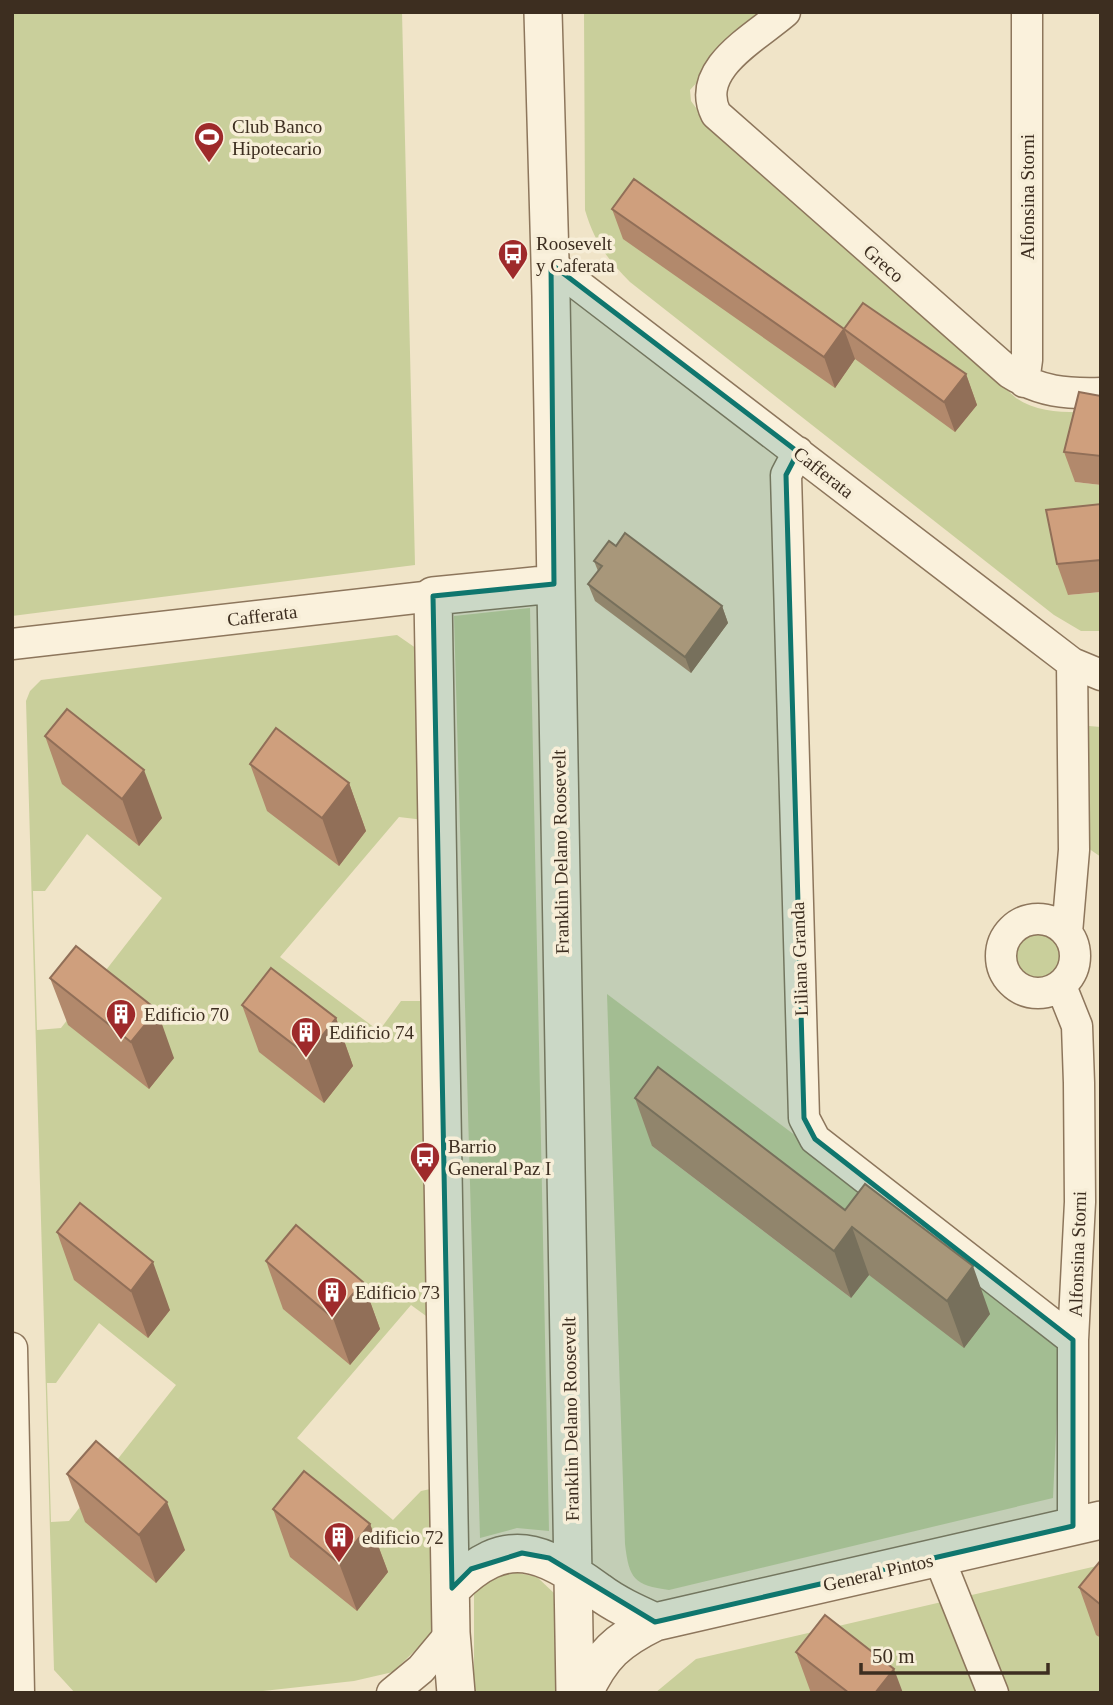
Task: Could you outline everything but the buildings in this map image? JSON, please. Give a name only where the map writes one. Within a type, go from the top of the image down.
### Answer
[{"type":"street","name":"Franklin Delano Roosevelt","points":[[543,12],[551,264],[554,584],[575,1693]]},
{"type":"street","name":"Greco","points":[[785,12],[720,67],[712,79],[710,101],[729,129],[1024,382],[1064,394],[1101,393]]},
{"type":"street","name":"Alfonsina Storni","points":[[1024,382],[1027,360],[1027,12]]},
{"type":"street","name":"Cafferata","points":[[551,264],[1072,663],[1101,675]]},
{"type":"street","name":"Liliana Granda","points":[[798,452],[786,475],[804,1105],[808,1129],[816,1139],[1073,1340]]},
{"type":"street","name":"Cafferata","points":[[12,644],[554,584]]},
{"type":"street","points":[[433,596],[451,1633],[456,1693]]},
{"type":"street","points":[[1067,933],[1087,854],[1072,663]]},
{"type":"street","points":[[1049,920],[1067,933],[1073,943],[1074,966],[1061,986],[1039,993],[1017,986],[1008,979],[1001,957],[1007,935],[1025,921],[1049,920]]},
{"type":"street","name":"Alfonsina Storni","points":[[1061,986],[1077,1026],[1080,1202],[1073,1340],[1087,1523]]},
{"type":"street","points":[[12,1348],[19,1693]]},
{"type":"street","name":"General Pintos","points":[[584,1693],[601,1658],[625,1638],[654,1622],[1087,1523]]},
{"type":"street","points":[[452,1588],[471,1569],[495,1557],[522,1553],[549,1559],[573,1571],[625,1609],[654,1622]]},
{"type":"street","points":[[939,1558],[993,1693]]},
{"type":"street","points":[[392,1693],[421,1669],[451,1633]]},
{"type":"highlighted area","points":[[551,264],[798,452],[786,475],[804,1118],[815,1139],[1073,1340],[1073,1526],[655,1622],[549,1558],[522,1553],[471,1569],[452,1588],[433,596],[554,584]]},
{"type":"green space","name":"Club Banco Hipotecario","points":[[12,12],[402,12],[415,565],[12,616]]},
{"type":"green space","points":[[584,12],[775,12],[709,69],[690,90],[691,101],[702,116],[1016,398],[1046,410],[1101,412],[1075,482],[1101,485],[1101,536],[1068,595],[1101,592],[1101,631],[1081,631],[1054,615],[630,282],[615,265],[597,240],[585,210]]},
{"type":"green space","points":[[530,608],[549,1531],[517,1528],[480,1538],[454,616]]},
{"type":"green space","points":[[397,635],[423,653],[439,1627],[393,1672],[354,1681],[244,1693],[75,1693],[54,1670],[26,701],[30,691],[41,680]],"holes":[[[399,817],[424,820],[427,1001],[401,1001],[379,1031],[280,957]],[[87,834],[162,898],[61,1028],[37,1030],[33,891],[45,891]],[[411,1305],[433,1321],[435,1488],[421,1491],[393,1520],[297,1438]],[[99,1323],[176,1385],[69,1521],[51,1522],[47,1383],[56,1383]]]},
{"type":"green space","points":[[1077,725],[1101,727],[1101,857],[1085,846]]},
{"type":"green space","points":[[1038,926],[1055,931],[1063,939],[1068,956],[1063,973],[1055,981],[1038,986],[1021,981],[1013,973],[1008,956],[1013,939],[1021,931]]},
{"type":"green space","points":[[607,994],[800,1139],[1060,1347],[1053,1498],[669,1590],[648,1586],[635,1578],[631,1573],[625,1544]],"holes":[[[652,1145],[882,1232],[851,1298]]]},
{"type":"green space","points":[[1101,1565],[1101,1693],[655,1693],[696,1659]]},
{"type":"green space","points":[[509,1571],[537,1577],[555,1594],[555,1693],[474,1693],[474,1594],[490,1578]]},
{"type":"place","name":"Club Banco Hipotecario","points":[[209,164]]},
{"type":"place","name":"Roosevelt y Caferata","points":[[513,281]]},
{"type":"place","name":"Edificio 70","points":[[121,1041]]},
{"type":"place","name":"Edificio 74","points":[[306,1059]]},
{"type":"place","name":"Barrio General Paz I","points":[[425,1184]]},
{"type":"place","name":"Edificio 73","points":[[332,1319]]},
{"type":"place","name":"edificio 72","points":[[339,1564]]}]
